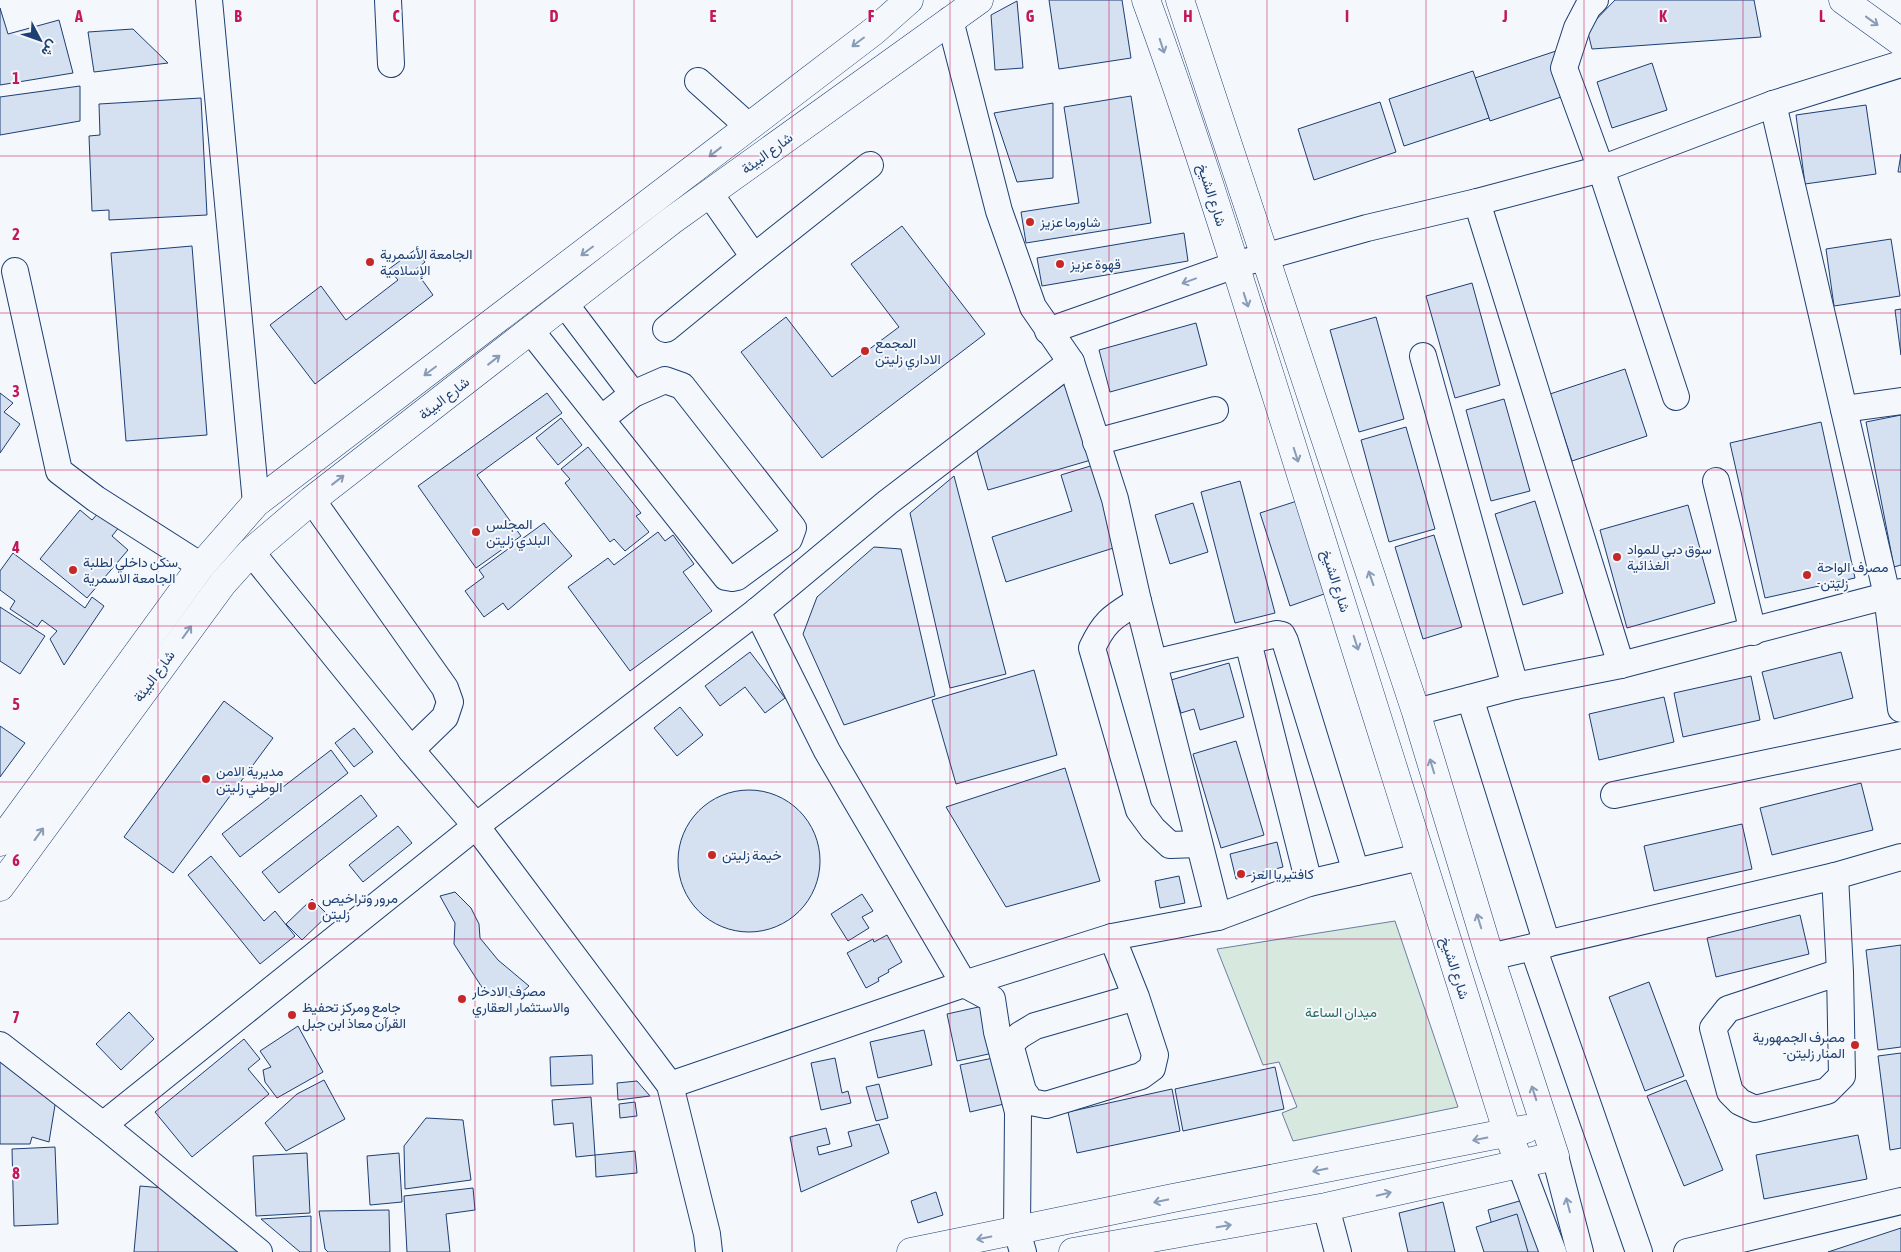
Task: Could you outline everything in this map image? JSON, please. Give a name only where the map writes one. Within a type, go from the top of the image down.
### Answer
[{"type":"main road","name":"شارع البيئة","points":[[0,842],[201,566],[256,503],[874,31],[909,0]]},
{"type":"main road","name":"شارع البيئة","points":[[0,887],[223,583],[251,552],[312,500],[671,221],[979,0]]},
{"type":"main road","name":"شارع الشيخ","points":[[1146,0],[1235,265],[1378,714],[1420,857],[1508,1134],[1520,1164]]},
{"type":"main road","points":[[1073,1252],[1326,1207],[1555,1156],[1490,957],[1416,712],[1180,0]]},
{"type":"main road","points":[[1842,0],[1901,42]]},
{"type":"main road","points":[[655,199],[671,221]]},
{"type":"main road","points":[[911,1252],[1020,1242],[1173,1198],[1508,1134],[1544,1125]]},
{"type":"street","points":[[209,0],[256,503]]},
{"type":"street","points":[[388,0],[391,64]]},
{"type":"street","points":[[1595,0],[1588,7],[1577,28],[1564,68],[1601,169],[1676,397]]},
{"type":"street","points":[[950,20],[999,211],[1033,307],[1071,362],[1115,499],[1138,601],[1218,917]]},
{"type":"street","points":[[1048,331],[1235,265],[1367,228],[1477,202],[1601,169],[1773,104],[1901,64]]},
{"type":"street","points":[[698,81],[748,126]]},
{"type":"street","points":[[1773,104],[1844,408],[1894,593],[1901,709]]},
{"type":"street","points":[[666,329],[870,165]]},
{"type":"street","points":[[710,194],[754,257]]},
{"type":"street","points":[[1477,202],[1621,665]]},
{"type":"street","points":[[15,271],[59,471],[96,499],[201,566]]},
{"type":"street","points":[[565,304],[633,394]]},
{"type":"street","points":[[531,331],[601,420],[726,577],[738,577],[789,539],[793,528],[682,386],[665,380],[633,394],[601,420]]},
{"type":"street","points":[[1423,356],[1515,686]]},
{"type":"street","points":[[103,1125],[476,826],[757,611],[888,502],[1071,362]]},
{"type":"street","points":[[1844,408],[1901,401]]},
{"type":"street","points":[[1096,442],[1215,410]]},
{"type":"street","points":[[1716,481],[1753,632]]},
{"type":"street","points":[[312,500],[445,688],[450,702],[445,717],[411,750]]},
{"type":"street","points":[[251,552],[411,750],[476,826],[670,1085],[707,1234],[709,1252]]},
{"type":"street","points":[[1416,712],[1515,686],[1621,665],[1753,632],[1894,593]]},
{"type":"street","points":[[1138,601],[1108,620],[1092,648],[1139,810],[1153,829],[1170,845],[1199,844]]},
{"type":"street","points":[[757,611],[827,751],[964,984],[992,1000],[997,1032],[1018,1112],[1020,1242]]},
{"type":"street","points":[[1154,663],[1277,634],[1282,635],[1356,872]]},
{"type":"street","points":[[1248,642],[1309,882]]},
{"type":"street","points":[[1470,698],[1540,946],[1640,1252]]},
{"type":"street","points":[[1614,795],[1901,735]]},
{"type":"street","points":[[670,1085],[964,984],[1112,937],[1218,917],[1309,882],[1420,857]]},
{"type":"street","points":[[1490,957],[1835,876],[1901,857]]},
{"type":"street","points":[[1835,876],[1840,972],[1842,1076],[1828,1090],[1800,1098],[1755,1109],[1740,1102],[1730,1092],[1713,1028],[1728,1009],[1840,972]]},
{"type":"street","points":[[1112,937],[1136,997],[1155,1054],[1152,1068],[1141,1076],[1046,1105],[1032,1102],[1023,1091],[1010,1044],[1020,1034],[1035,1026],[1136,997]]},
{"type":"street","points":[[0,1045],[103,1125],[259,1252]]},
{"type":"street","points":[[1555,1156],[1580,1252]]},
{"type":"street","points":[[1520,1164],[1553,1252]]},
{"type":"street","points":[[1688,1252],[1770,1243],[1901,1201]]},
{"type":"street","points":[[1326,1207],[1338,1252]]},
{"type":"green space","name":"ميدان الساعة","points":[[1395,921],[1458,1107],[1293,1141],[1282,1113],[1297,1107],[1279,1062],[1263,1065],[1217,949]]},
{"type":"building","points":[[1049,0],[1122,0],[1131,58],[1059,69]]},
{"type":"building","points":[[1615,0],[1754,0],[1761,37],[1592,49],[1587,29]]},
{"type":"building","points":[[1017,1],[1023,68],[995,70],[991,15]]},
{"type":"building","points":[[0,8],[8,34],[59,20],[73,73],[0,85]]},
{"type":"building","points":[[133,29],[168,63],[94,72],[88,32]]},
{"type":"building","points":[[1556,51],[1570,94],[1490,121],[1475,78]]},
{"type":"building","points":[[1652,63],[1667,110],[1612,128],[1597,82]]},
{"type":"building","points":[[1473,71],[1489,118],[1404,146],[1389,99]]},
{"type":"building","points":[[80,86],[80,121],[0,135],[0,97]]},
{"type":"building","points":[[1131,96],[1151,223],[1026,243],[1021,212],[1079,203],[1064,107]]},
{"type":"building","points":[[201,98],[207,215],[109,220],[109,210],[92,211],[89,136],[100,135],[99,104]]},
{"type":"building","points":[[1380,102],[1396,152],[1314,180],[1298,129]]},
{"type":"building","points":[[1053,103],[1053,178],[1017,182],[994,113]]},
{"type":"building","points":[[1866,105],[1876,174],[1805,184],[1796,115]]},
{"type":"building","points":[[1901,154],[1901,172],[1898,172]]},
{"type":"building","points":[[902,226],[985,334],[822,458],[741,352],[786,317],[832,377],[899,327],[851,264]]},
{"type":"building","points":[[1184,233],[1188,261],[1042,286],[1037,258]]},
{"type":"building","points":[[1891,239],[1900,296],[1834,306],[1826,249]]},
{"type":"building","points":[[192,246],[207,435],[126,441],[111,253]]},
{"type":"building","points":[[416,249],[425,262],[415,270],[433,295],[315,384],[270,325],[321,286],[346,320],[398,280],[389,269]]},
{"type":"building","points":[[1472,283],[1500,385],[1455,398],[1426,296]]},
{"type":"building","points":[[1901,309],[1901,355],[1895,310]]},
{"type":"building","points":[[1376,317],[1404,419],[1359,432],[1330,330]]},
{"type":"building","points":[[1196,323],[1207,365],[1110,392],[1099,350]]},
{"type":"building","points":[[1625,369],[1647,436],[1572,461],[1550,394]]},
{"type":"building","points":[[1069,381],[1091,460],[988,490],[976,448]]},
{"type":"building","points":[[0,393],[13,403],[4,412],[20,424],[0,453]]},
{"type":"building","points":[[547,393],[562,413],[477,475],[521,536],[476,568],[418,486]]},
{"type":"building","points":[[1504,399],[1530,491],[1491,501],[1466,410]]},
{"type":"building","points":[[1901,415],[1901,565],[1894,567],[1866,422]]},
{"type":"building","points":[[561,418],[582,445],[558,465],[536,438]]},
{"type":"building","points":[[1821,422],[1855,578],[1765,598],[1730,443]]},
{"type":"building","points":[[1406,427],[1435,529],[1389,542],[1361,440]]},
{"type":"building","points":[[588,447],[641,513],[636,516],[649,532],[625,551],[614,539],[610,542],[565,483],[570,479],[561,469]]},
{"type":"building","points":[[1097,464],[1123,545],[1006,582],[992,537],[1072,511],[1061,475]]},
{"type":"building","points":[[954,476],[1006,674],[950,688],[910,513]]},
{"type":"building","points":[[1240,481],[1275,613],[1235,623],[1201,492]]},
{"type":"building","points":[[1297,501],[1327,593],[1290,606],[1260,513]]},
{"type":"building","points":[[1535,501],[1563,593],[1523,605],[1495,514]]},
{"type":"building","points":[[1193,503],[1208,552],[1170,564],[1155,515]]},
{"type":"building","points":[[1688,505],[1715,603],[1627,628],[1600,530]]},
{"type":"building","points":[[80,510],[92,520],[101,510],[120,526],[112,536],[128,550],[87,598],[40,559]]},
{"type":"building","points":[[544,523],[572,556],[508,610],[503,603],[484,617],[465,591],[484,577],[479,570]]},
{"type":"building","points":[[658,532],[665,541],[673,535],[694,564],[683,572],[712,611],[630,671],[568,587],[608,558],[614,565]]},
{"type":"building","points":[[1434,535],[1462,627],[1423,639],[1395,547]]},
{"type":"building","points":[[874,547],[901,549],[935,696],[844,725],[803,634],[817,597]]},
{"type":"building","points":[[13,553],[85,608],[92,597],[104,606],[64,665],[50,639],[57,631],[42,620],[37,627],[10,609],[15,601],[0,590],[0,571]]},
{"type":"building","points":[[0,607],[45,636],[20,674],[0,661]]},
{"type":"building","points":[[750,652],[785,698],[765,713],[745,687],[720,706],[705,686]]},
{"type":"building","points":[[1841,652],[1853,698],[1774,719],[1762,672]]},
{"type":"building","points":[[1229,663],[1244,717],[1200,730],[1194,709],[1181,713],[1171,680]]},
{"type":"building","points":[[1034,670],[1057,755],[956,784],[932,700]]},
{"type":"building","points":[[1751,676],[1760,720],[1683,737],[1674,693]]},
{"type":"building","points":[[1664,697],[1674,742],[1599,760],[1589,714]]},
{"type":"building","points":[[224,701],[273,738],[173,873],[124,837]]},
{"type":"building","points":[[680,707],[703,735],[677,756],[654,728]]},
{"type":"building","points":[[0,726],[25,743],[0,777]]},
{"type":"building","points":[[354,728],[373,752],[354,767],[335,743]]},
{"type":"building","points":[[1236,741],[1264,835],[1221,848],[1193,754]]},
{"type":"building","points":[[331,750],[348,773],[240,857],[222,834]]},
{"type":"building","points":[[1065,768],[1100,881],[1006,907],[946,807]]},
{"type":"building","points":[[1861,783],[1873,830],[1772,855],[1760,808]]},
{"type":"building","points":[[749,790],[763,791],[776,795],[799,811],[815,834],[819,847],[819,875],[815,888],[799,911],[776,927],[763,931],[749,932],[735,931],[722,927],[699,911],[683,888],[679,875],[678,861],[679,847],[683,834],[699,811],[722,795],[735,791]]},
{"type":"building","points":[[361,795],[377,816],[279,893],[262,872]]},
{"type":"building","points":[[1742,824],[1752,869],[1654,891],[1644,846]]},
{"type":"building","points":[[398,826],[412,843],[363,882],[349,865]]},
{"type":"building","points":[[1277,842],[1283,867],[1236,879],[1230,854]]},
{"type":"building","points":[[211,856],[264,921],[275,911],[295,936],[260,964],[188,875]]},
{"type":"building","points":[[1179,876],[1185,903],[1160,908],[1155,881]]},
{"type":"building","points":[[455,892],[471,908],[479,924],[480,938],[498,960],[529,986],[520,994],[510,997],[485,992],[454,944],[455,923],[440,896]]},
{"type":"building","points":[[862,894],[873,911],[862,917],[869,928],[848,941],[831,914]]},
{"type":"building","points":[[312,899],[328,915],[302,940],[286,924]]},
{"type":"building","points":[[1800,915],[1809,954],[1716,977],[1707,938]]},
{"type":"building","points":[[887,935],[902,962],[878,978],[879,981],[866,988],[847,953],[873,939],[874,942]]},
{"type":"building","points":[[1901,945],[1901,1047],[1878,1050],[1866,950]]},
{"type":"building","points":[[1649,982],[1684,1076],[1645,1091],[1609,997]]},
{"type":"building","points":[[983,1006],[993,1053],[957,1061],[947,1014]]},
{"type":"building","points":[[129,1012],[154,1039],[121,1070],[96,1044]]},
{"type":"building","points":[[298,1026],[323,1072],[277,1098],[265,1082],[263,1070],[271,1067],[260,1051]]},
{"type":"building","points":[[924,1030],[932,1065],[878,1078],[870,1042]]},
{"type":"building","points":[[244,1039],[260,1059],[248,1069],[269,1094],[192,1157],[155,1112]]},
{"type":"building","points":[[1901,1053],[1901,1148],[1890,1150],[1878,1056]]},
{"type":"building","points":[[592,1055],[593,1084],[551,1086],[550,1057]]},
{"type":"building","points":[[0,1058],[56,1099],[49,1142],[32,1137],[30,1144],[0,1144]]},
{"type":"building","points":[[835,1058],[842,1093],[848,1091],[851,1103],[821,1110],[811,1063]]},
{"type":"building","points":[[993,1058],[1004,1104],[970,1112],[960,1065]]},
{"type":"building","points":[[1275,1067],[1284,1109],[1183,1131],[1175,1089]]},
{"type":"building","points":[[324,1080],[345,1119],[286,1151],[265,1123],[297,1094]]},
{"type":"building","points":[[1686,1080],[1723,1170],[1684,1186],[1647,1096]]},
{"type":"building","points":[[637,1081],[650,1096],[618,1100],[617,1083]]},
{"type":"building","points":[[879,1084],[888,1118],[876,1121],[866,1087]]},
{"type":"building","points":[[1172,1089],[1180,1131],[1077,1153],[1068,1112]]},
{"type":"building","points":[[591,1097],[595,1155],[576,1157],[573,1123],[554,1125],[552,1100]]},
{"type":"building","points":[[635,1102],[637,1116],[620,1118],[619,1104]]},
{"type":"building","points":[[426,1118],[463,1120],[471,1180],[405,1189],[404,1146]]},
{"type":"building","points":[[879,1124],[889,1153],[801,1192],[790,1137],[826,1128],[830,1144],[817,1147],[819,1155],[852,1146],[848,1132]]},
{"type":"building","points":[[1858,1135],[1867,1179],[1764,1199],[1756,1155]]},
{"type":"building","points":[[55,1147],[58,1224],[14,1226],[12,1149]]},
{"type":"building","points":[[635,1151],[637,1173],[596,1177],[595,1155]]},
{"type":"building","points":[[307,1153],[310,1213],[256,1216],[253,1156]]},
{"type":"building","points":[[399,1153],[402,1202],[370,1205],[367,1156]]},
{"type":"building","points":[[140,1186],[175,1189],[194,1200],[194,1217],[209,1223],[245,1252],[134,1252]]},
{"type":"building","points":[[473,1188],[475,1210],[446,1214],[450,1252],[407,1252],[404,1196]]},
{"type":"building","points":[[936,1192],[943,1215],[918,1223],[911,1201]]},
{"type":"building","points":[[1530,1198],[1545,1252],[1499,1252],[1488,1210]]},
{"type":"building","points":[[1443,1202],[1455,1252],[1408,1252],[1399,1213]]},
{"type":"building","points":[[389,1210],[390,1252],[328,1252],[325,1249],[319,1211]]},
{"type":"building","points":[[1517,1214],[1528,1252],[1484,1252],[1476,1227]]},
{"type":"building","points":[[311,1216],[311,1252],[300,1252],[261,1219]]},
{"type":"building","points":[[1901,1228],[1901,1252],[1828,1252]]},
{"type":"place","name":"شاورما عزيز","points":[[1030,222]]},
{"type":"place","name":"الجامعة الأسمرية الإسلامية","points":[[370,262]]},
{"type":"place","name":"قهوة عزيز","points":[[1060,264]]},
{"type":"place","name":"المجمع الاداري زليتن","points":[[865,351]]},
{"type":"place","name":"المجلس البلدي زليتن","points":[[476,532]]},
{"type":"place","name":"سوق دبي للمواد الغذائية","points":[[1617,557]]},
{"type":"place","name":"سكن داخلي لطلبة الجامعة اﻻسمرية","points":[[73,570]]},
{"type":"place","name":"مصرف الواحة -زليتن","points":[[1807,575]]},
{"type":"place","name":"مديرية الامن الوطني زليتن","points":[[206,779]]},
{"type":"place","name":"خيمة زليتن","points":[[712,855]]},
{"type":"place","name":"كافتيريا العز","points":[[1241,874]]},
{"type":"place","name":"مرور وتراخيص زليتن","points":[[312,906]]},
{"type":"place","name":"مصرف اﻻدخار واﻻستثمار العقاري","points":[[462,999]]},
{"type":"place","name":"جامع ومركز تحفيظ القرآن معاذ ابن جبل","points":[[292,1015]]},
{"type":"place","name":"مصرف الجمهورية -المنار زليتن","points":[[1855,1045]]}]
